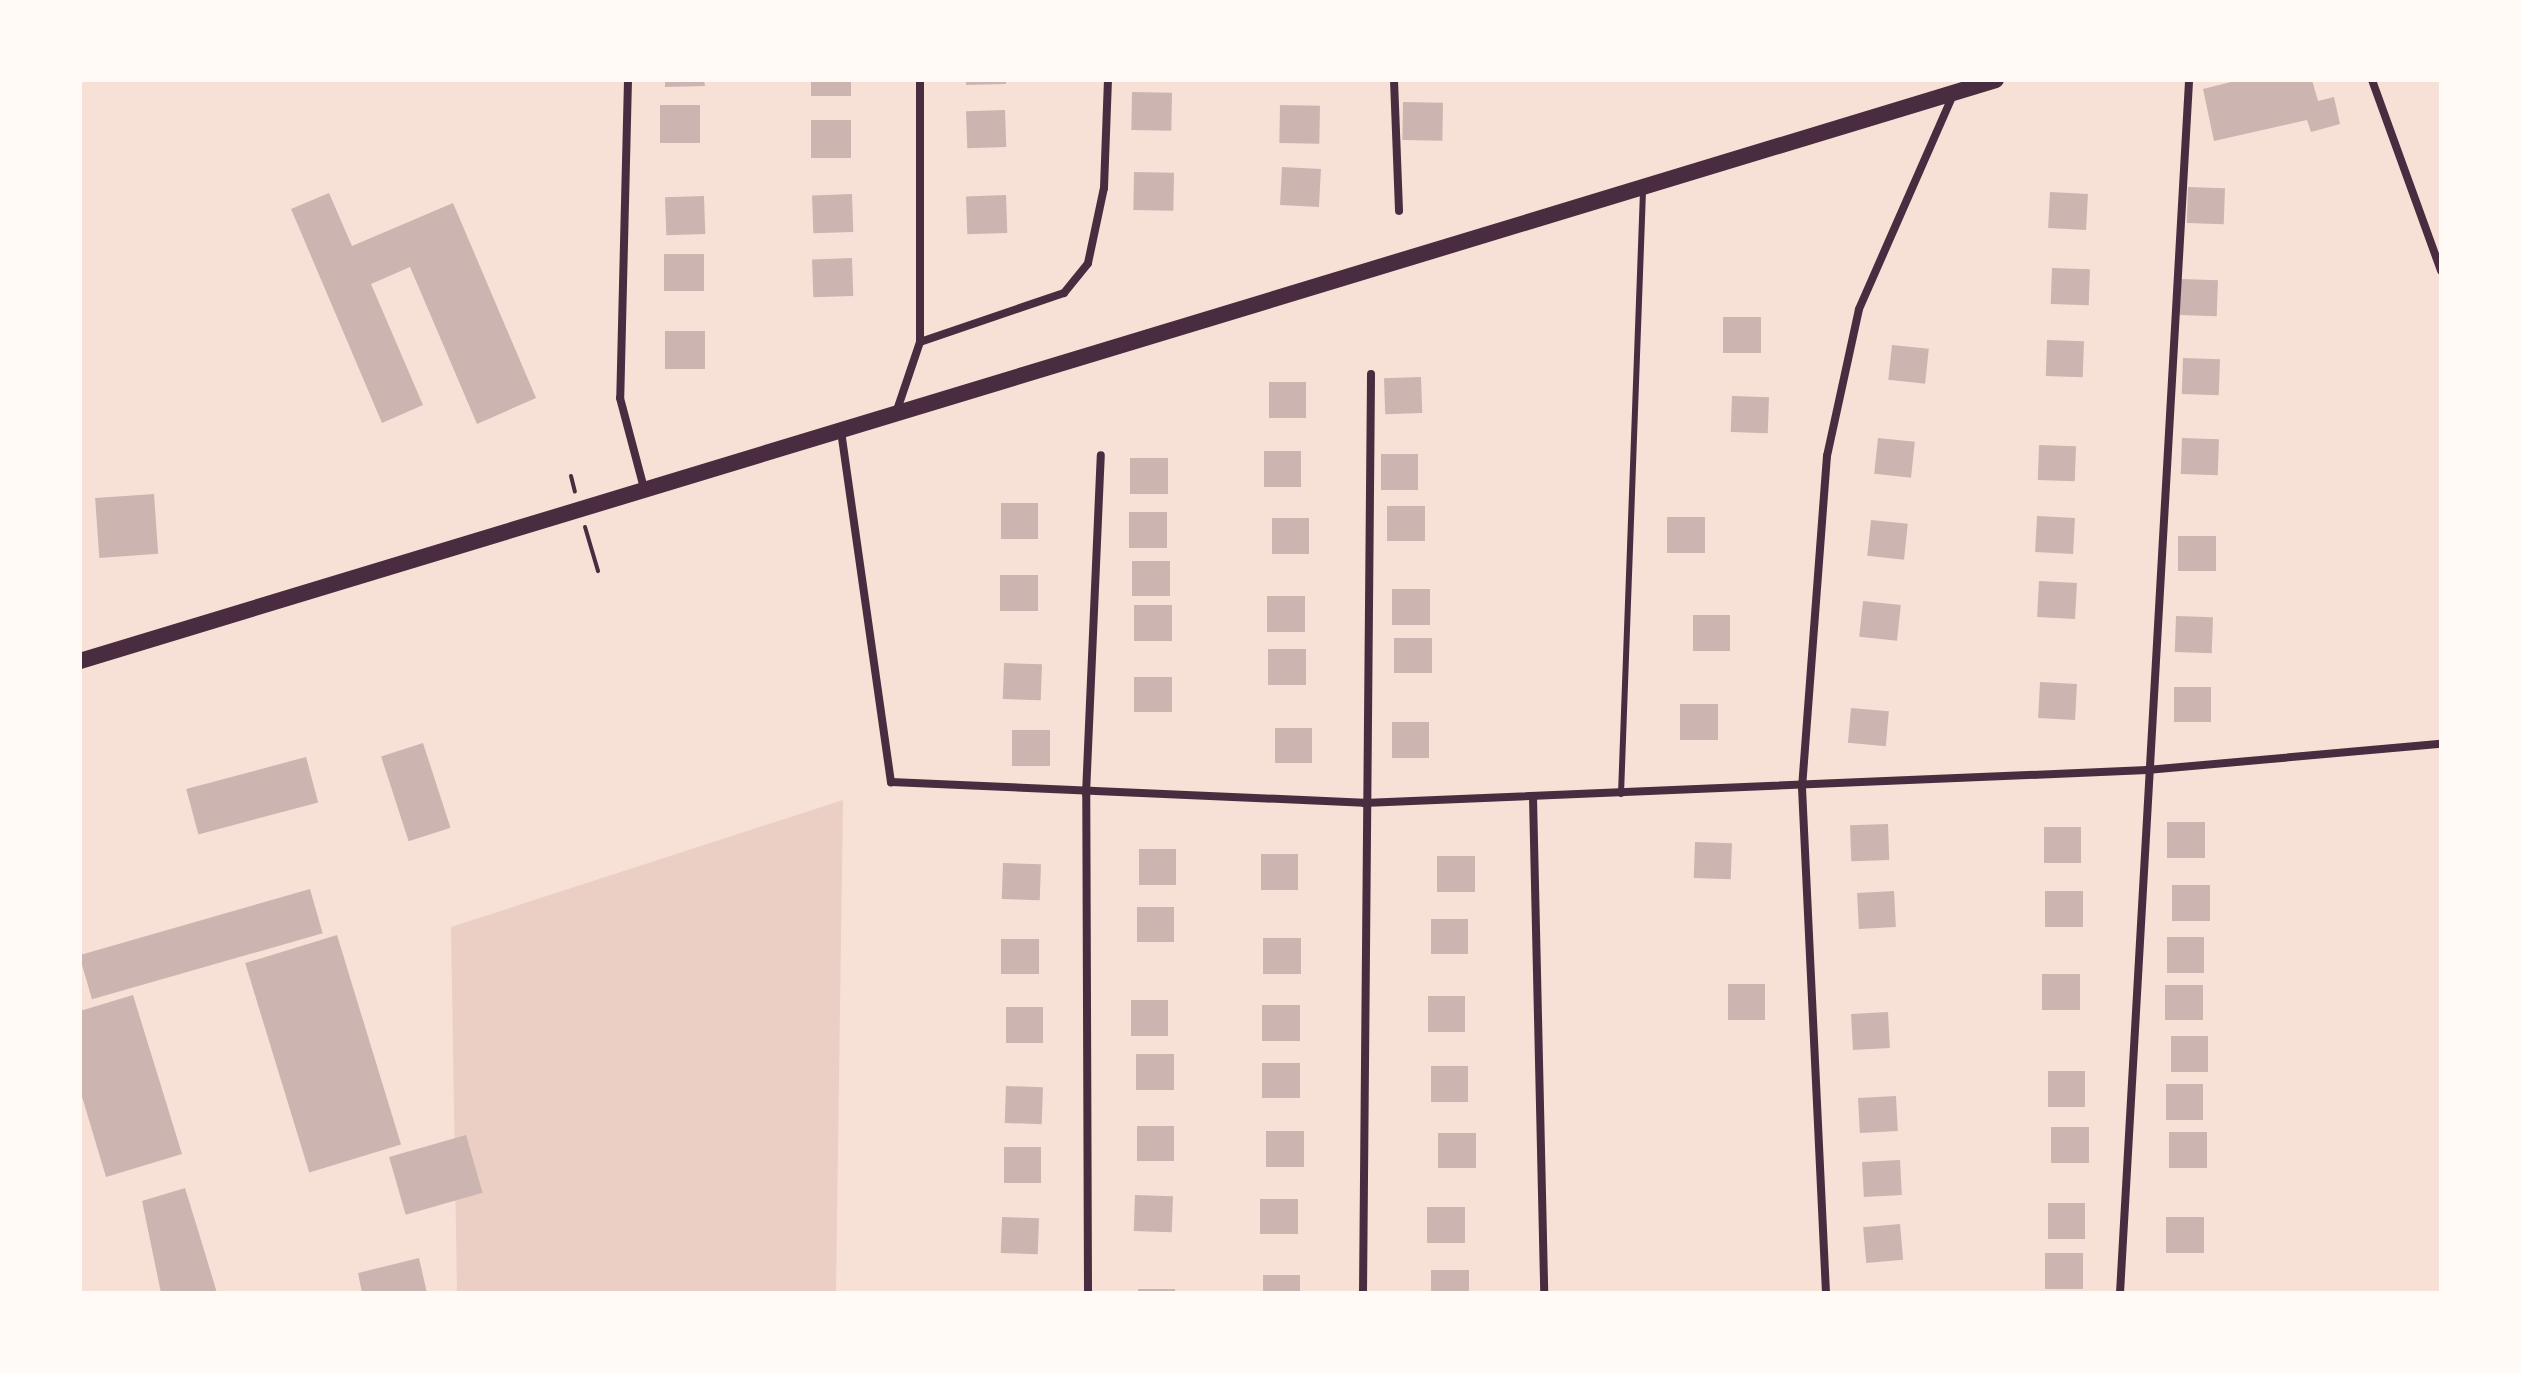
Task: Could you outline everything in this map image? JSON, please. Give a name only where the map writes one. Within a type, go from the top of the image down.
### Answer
[{"type":"main road","points":[[80,661],[645,492],[841,431],[897,410],[1996,80]]},
{"type":"street","points":[[628,80],[620,398],[645,492]]},
{"type":"street","points":[[897,410],[920,342],[920,80]]},
{"type":"street","points":[[920,342],[1064,293],[1088,263],[1104,188],[1108,80]]},
{"type":"street","points":[[1394,80],[1399,211]]},
{"type":"street","points":[[2120,1293],[2147,770],[2189,80]]},
{"type":"street","points":[[2372,80],[2441,271]]},
{"type":"street","points":[[1826,1293],[1802,788],[1827,456],[1859,309],[1955,91]]},
{"type":"street","points":[[1363,1293],[1364,803],[1371,374]]},
{"type":"street","points":[[841,431],[891,782],[1086,794],[1364,803],[1802,788],[2147,770],[2441,744]]},
{"type":"street","points":[[1088,1293],[1086,794],[1101,455]]},
{"type":"street","points":[[1533,797],[1544,1293]]},
{"type":"lane","points":[[1621,794],[1643,185]]},
{"type":"shaded area","points":[[843,800],[836,1293],[457,1293],[451,927]]},
{"type":"building","points":[[665,80],[704,80],[705,86],[665,87]]},
{"type":"building","points":[[811,80],[851,80],[851,96],[811,96]]},
{"type":"building","points":[[966,80],[1006,80],[1006,84],[966,85]]},
{"type":"building","points":[[2239,80],[2312,80],[2318,101],[2334,97],[2340,124],[2311,132],[2307,120],[2214,141],[2203,89]]},
{"type":"building","points":[[1132,92],[1172,93],[1171,131],[1131,130]]},
{"type":"building","points":[[1403,102],[1443,103],[1442,141],[1402,140]]},
{"type":"building","points":[[660,105],[700,105],[700,143],[660,143]]},
{"type":"building","points":[[1280,105],[1320,106],[1319,144],[1279,143]]},
{"type":"building","points":[[1005,110],[1006,147],[967,148],[966,111]]},
{"type":"building","points":[[811,120],[851,120],[851,158],[811,158]]},
{"type":"building","points":[[1282,167],[1321,169],[1319,207],[1280,205]]},
{"type":"building","points":[[1134,172],[1174,173],[1173,211],[1133,210]]},
{"type":"building","points":[[2188,187],[2225,188],[2224,224],[2187,223]]},
{"type":"building","points":[[2050,192],[2088,194],[2086,230],[2048,228]]},
{"type":"building","points":[[329,193],[352,246],[453,203],[536,398],[477,424],[410,267],[371,284],[423,405],[382,423],[291,209]]},
{"type":"building","points":[[852,194],[853,232],[813,233],[812,195]]},
{"type":"building","points":[[1006,195],[1007,233],[967,234],[966,196]]},
{"type":"building","points":[[704,196],[705,234],[666,235],[665,197]]},
{"type":"building","points":[[664,254],[704,254],[704,291],[664,291]]},
{"type":"building","points":[[852,258],[853,296],[813,297],[812,259]]},
{"type":"building","points":[[2052,268],[2090,269],[2089,305],[2051,304]]},
{"type":"building","points":[[2181,279],[2218,280],[2217,316],[2180,315]]},
{"type":"building","points":[[1723,317],[1761,317],[1761,353],[1723,353]]},
{"type":"building","points":[[665,331],[705,331],[705,369],[665,369]]},
{"type":"building","points":[[2047,340],[2084,341],[2083,377],[2046,376]]},
{"type":"building","points":[[1892,345],[1929,349],[1925,384],[1888,380]]},
{"type":"building","points":[[2183,358],[2220,359],[2219,395],[2182,394]]},
{"type":"building","points":[[1421,377],[1422,413],[1385,414],[1384,378]]},
{"type":"building","points":[[1269,382],[1306,382],[1306,418],[1269,418]]},
{"type":"building","points":[[1732,396],[1769,397],[1768,433],[1731,432]]},
{"type":"building","points":[[1878,438],[1915,442],[1911,478],[1874,474]]},
{"type":"building","points":[[2182,438],[2219,439],[2218,475],[2181,474]]},
{"type":"building","points":[[2039,445],[2076,446],[2075,481],[2038,480]]},
{"type":"building","points":[[1264,451],[1301,451],[1301,487],[1264,487]]},
{"type":"building","points":[[1381,454],[1418,454],[1418,490],[1381,490]]},
{"type":"building","points":[[1130,458],[1168,458],[1168,494],[1130,494]]},
{"type":"building","points":[[154,494],[158,554],[99,558],[95,498]]},
{"type":"building","points":[[1001,503],[1038,503],[1038,539],[1001,539]]},
{"type":"building","points":[[1387,506],[1425,506],[1425,541],[1387,541]]},
{"type":"building","points":[[1129,512],[1167,512],[1167,548],[1129,548]]},
{"type":"building","points":[[2037,516],[2075,518],[2073,554],[2035,552]]},
{"type":"building","points":[[1667,517],[1705,517],[1705,553],[1667,553]]},
{"type":"building","points":[[1272,518],[1309,518],[1309,554],[1272,554]]},
{"type":"building","points":[[1871,520],[1908,524],[1904,560],[1867,556]]},
{"type":"building","points":[[2178,536],[2216,536],[2216,571],[2178,571]]},
{"type":"building","points":[[1132,561],[1170,561],[1170,596],[1132,596]]},
{"type":"building","points":[[1000,575],[1038,575],[1038,611],[1000,611]]},
{"type":"building","points":[[2039,581],[2077,583],[2075,619],[2037,617]]},
{"type":"building","points":[[1392,589],[1430,589],[1430,625],[1392,625]]},
{"type":"building","points":[[1267,596],[1305,596],[1305,632],[1267,632]]},
{"type":"building","points":[[1863,601],[1901,605],[1897,641],[1859,637]]},
{"type":"building","points":[[1134,605],[1172,605],[1172,641],[1134,641]]},
{"type":"building","points":[[1693,615],[1730,615],[1730,651],[1693,651]]},
{"type":"building","points":[[2176,616],[2213,617],[2212,653],[2175,652]]},
{"type":"building","points":[[1394,638],[1432,638],[1432,673],[1394,673]]},
{"type":"building","points":[[1268,649],[1306,649],[1306,685],[1268,685]]},
{"type":"building","points":[[1004,663],[1042,664],[1041,700],[1003,699]]},
{"type":"building","points":[[1134,677],[1172,677],[1172,712],[1134,712]]},
{"type":"building","points":[[2040,682],[2077,684],[2075,720],[2038,718]]},
{"type":"building","points":[[2174,687],[2211,687],[2211,722],[2174,722]]},
{"type":"building","points":[[1680,704],[1718,704],[1718,740],[1680,740]]},
{"type":"building","points":[[1851,708],[1889,711],[1886,746],[1848,743]]},
{"type":"building","points":[[1392,722],[1429,722],[1429,758],[1392,758]]},
{"type":"building","points":[[1275,728],[1312,728],[1312,763],[1275,763]]},
{"type":"building","points":[[1012,730],[1050,730],[1050,766],[1012,766]]},
{"type":"building","points":[[423,743],[451,828],[409,841],[381,757]]},
{"type":"building","points":[[306,757],[318,802],[198,834],[186,789]]},
{"type":"building","points":[[2167,822],[2205,822],[2205,858],[2167,858]]},
{"type":"building","points":[[1888,824],[1889,860],[1851,861],[1850,825]]},
{"type":"building","points":[[2044,827],[2081,827],[2081,863],[2044,863]]},
{"type":"building","points":[[1695,842],[1732,843],[1731,879],[1694,878]]},
{"type":"building","points":[[1139,849],[1176,849],[1176,885],[1139,885]]},
{"type":"building","points":[[1261,854],[1298,854],[1298,890],[1261,890]]},
{"type":"building","points":[[1437,856],[1475,856],[1475,892],[1437,892]]},
{"type":"building","points":[[1003,863],[1041,864],[1040,900],[1002,899]]},
{"type":"building","points":[[2172,885],[2210,885],[2210,921],[2172,921]]},
{"type":"building","points":[[310,889],[323,933],[92,999],[80,955]]},
{"type":"building","points":[[1894,891],[1896,927],[1859,929],[1857,893]]},
{"type":"building","points":[[2045,891],[2083,891],[2083,927],[2045,927]]},
{"type":"building","points":[[1137,907],[1174,907],[1174,942],[1137,942]]},
{"type":"building","points":[[1431,919],[1468,919],[1468,954],[1431,954]]},
{"type":"building","points":[[337,935],[401,1144],[309,1172],[245,963]]},
{"type":"building","points":[[2167,937],[2204,937],[2204,973],[2167,973]]},
{"type":"building","points":[[1263,938],[1301,938],[1301,974],[1263,974]]},
{"type":"building","points":[[1001,939],[1039,939],[1039,974],[1001,974]]},
{"type":"building","points":[[2042,974],[2080,974],[2080,1010],[2042,1010]]},
{"type":"building","points":[[1728,984],[1765,984],[1765,1020],[1728,1020]]},
{"type":"building","points":[[2165,985],[2203,985],[2203,1020],[2165,1020]]},
{"type":"building","points":[[133,995],[182,1154],[106,1177],[80,1090],[80,1011]]},
{"type":"building","points":[[1428,996],[1465,996],[1465,1032],[1428,1032]]},
{"type":"building","points":[[1131,1000],[1168,1000],[1168,1036],[1131,1036]]},
{"type":"building","points":[[1262,1005],[1300,1005],[1300,1041],[1262,1041]]},
{"type":"building","points":[[1006,1007],[1043,1007],[1043,1043],[1006,1043]]},
{"type":"building","points":[[1888,1012],[1890,1048],[1853,1050],[1851,1014]]},
{"type":"building","points":[[2171,1036],[2208,1036],[2208,1072],[2171,1072]]},
{"type":"building","points":[[1136,1054],[1174,1054],[1174,1090],[1136,1090]]},
{"type":"building","points":[[1262,1063],[1300,1063],[1300,1098],[1262,1098]]},
{"type":"building","points":[[1431,1066],[1468,1066],[1468,1102],[1431,1102]]},
{"type":"building","points":[[2048,1071],[2085,1071],[2085,1107],[2048,1107]]},
{"type":"building","points":[[2166,1084],[2203,1084],[2203,1120],[2166,1120]]},
{"type":"building","points":[[1006,1086],[1043,1087],[1042,1124],[1005,1123]]},
{"type":"building","points":[[1896,1096],[1898,1131],[1860,1133],[1858,1098]]},
{"type":"building","points":[[1137,1126],[1174,1126],[1174,1161],[1137,1161]]},
{"type":"building","points":[[2051,1127],[2089,1127],[2089,1163],[2051,1163]]},
{"type":"building","points":[[1266,1131],[1304,1131],[1304,1167],[1266,1167]]},
{"type":"building","points":[[2169,1132],[2207,1132],[2207,1168],[2169,1168]]},
{"type":"building","points":[[1438,1133],[1476,1133],[1476,1168],[1438,1168]]},
{"type":"building","points":[[466,1135],[483,1193],[406,1215],[389,1157]]},
{"type":"building","points":[[1004,1147],[1041,1147],[1041,1183],[1004,1183]]},
{"type":"building","points":[[1900,1160],[1902,1195],[1864,1197],[1862,1162]]},
{"type":"building","points":[[185,1188],[217,1293],[161,1293],[142,1201]]},
{"type":"building","points":[[1135,1195],[1173,1196],[1172,1232],[1134,1231]]},
{"type":"building","points":[[1260,1199],[1298,1199],[1298,1234],[1260,1234]]},
{"type":"building","points":[[2048,1203],[2085,1203],[2085,1239],[2048,1239]]},
{"type":"building","points":[[1427,1207],[1465,1207],[1465,1243],[1427,1243]]},
{"type":"building","points":[[1002,1217],[1039,1218],[1038,1254],[1001,1253]]},
{"type":"building","points":[[2166,1217],[2204,1217],[2204,1253],[2166,1253]]},
{"type":"building","points":[[1900,1224],[1903,1260],[1866,1263],[1863,1227]]},
{"type":"building","points":[[2045,1253],[2083,1253],[2083,1289],[2045,1289]]},
{"type":"building","points":[[419,1258],[427,1293],[362,1293],[358,1273]]},
{"type":"building","points":[[1431,1270],[1469,1270],[1469,1293],[1431,1293]]},
{"type":"building","points":[[1263,1275],[1300,1275],[1300,1293],[1263,1293]]},
{"type":"building","points":[[1138,1289],[1175,1289],[1175,1293],[1138,1293]]}]
